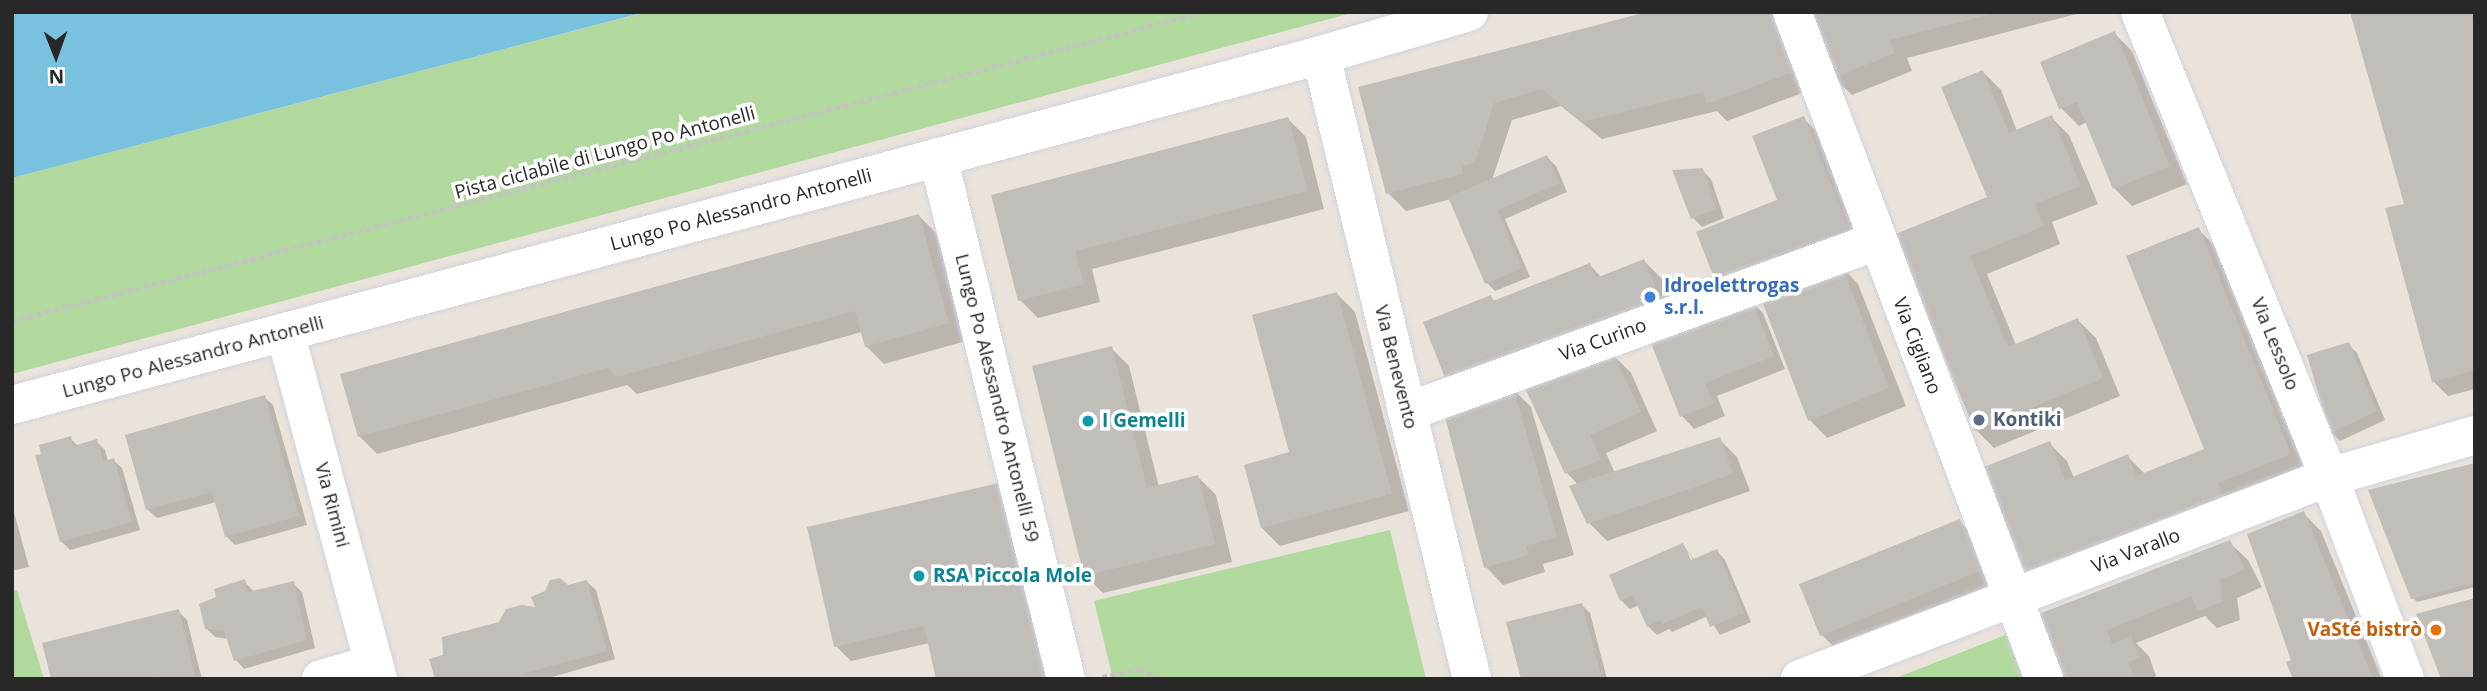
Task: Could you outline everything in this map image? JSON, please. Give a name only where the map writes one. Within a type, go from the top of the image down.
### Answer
[{"type":"street","name":"Lungo Po Alessandro Antonelli","points":[[12,405],[1321,55],[1469,12]]},
{"type":"street","name":"Via Cigliano","points":[[1792,12],[2011,598],[2044,679]]},
{"type":"street","name":"Via Lessolo","points":[[2140,12],[2329,477],[2405,679]]},
{"type":"street","name":"Via Benevento","points":[[1321,55],[1472,679]]},
{"type":"street","name":"Lungo Po Alessandro Antonelli 59","points":[[938,157],[1066,679]]},
{"type":"street","name":"Via Curino","points":[[1407,412],[1877,241]]},
{"type":"street","name":"Via Rimini","points":[[285,332],[376,671]]},
{"type":"street","name":"Via Varallo","points":[[1800,679],[2329,477],[2475,435]]},
{"type":"street","points":[[321,679],[376,671]]},
{"type":"path","name":"Pista ciclabile di Lungo Po Antonelli","points":[[12,321],[1205,12]]},
{"type":"path","points":[[1093,679],[1139,669],[1161,679]]},
{"type":"green space","points":[[646,12],[1355,12],[12,374],[12,178]]},
{"type":"green space","points":[[1390,530],[1426,679],[1113,679],[1094,601]]},
{"type":"green space","points":[[17,590],[44,679],[12,679],[12,591]]},
{"type":"green space","points":[[2016,631],[2035,679],[1893,679]]},
{"type":"water","points":[[12,12],[645,12],[12,178]]},
{"type":"building","points":[[1647,12],[1772,12],[1793,72],[1707,104],[1703,92],[1582,122],[1542,89],[1494,103],[1475,163],[1462,166],[1462,174],[1386,194],[1358,87]]},
{"type":"building","points":[[1809,12],[1995,13],[1890,40],[1895,53],[1833,78]]},
{"type":"building","points":[[2350,12],[2471,12],[2475,27],[2475,370],[2432,382],[2385,208],[2404,204]]},
{"type":"building","points":[[2115,31],[2170,166],[2113,189],[2077,102],[2059,109],[2040,62]]},
{"type":"building","points":[[1983,70],[2009,133],[2052,115],[2081,186],[2035,204],[2044,226],[1970,256],[2008,347],[2078,318],[2103,378],[1975,431],[1893,235],[1987,197],[1941,87]]},
{"type":"building","points":[[1804,116],[1848,227],[1715,280],[1696,232],[1777,200],[1752,136]]},
{"type":"building","points":[[1288,117],[1308,191],[1075,251],[1084,284],[1018,301],[991,195]]},
{"type":"building","points":[[1547,155],[1560,183],[1498,210],[1522,268],[1485,284],[1448,197]]},
{"type":"building","points":[[1703,168],[1716,209],[1691,219],[1672,170]]},
{"type":"building","points":[[919,214],[949,323],[865,347],[855,311],[617,377],[608,368],[358,437],[340,374]]},
{"type":"building","points":[[2199,227],[2291,454],[2218,483],[2226,502],[2028,580],[1981,468],[2050,441],[2065,480],[2128,454],[2136,476],[2204,449],[2126,256]]},
{"type":"building","points":[[1644,259],[1660,300],[1447,383],[1423,322],[1491,295],[1493,301],[1590,263],[1596,278]]},
{"type":"building","points":[[1841,264],[1889,388],[1808,421],[1760,296]]},
{"type":"building","points":[[1337,292],[1392,494],[1261,528],[1244,465],[1289,452],[1252,315]]},
{"type":"building","points":[[1751,298],[1774,356],[1705,383],[1714,404],[1680,417],[1649,338]]},
{"type":"building","points":[[2349,342],[2377,411],[2330,433],[2307,355]]},
{"type":"building","name":"I Gemelli","points":[[1112,346],[1147,488],[1198,475],[1215,544],[1084,576],[1032,366]]},
{"type":"building","points":[[1613,353],[1641,412],[1590,435],[1601,460],[1565,474],[1524,386]]},
{"type":"building","points":[[1513,387],[1557,537],[1526,546],[1529,555],[1484,568],[1444,413]]},
{"type":"building","points":[[265,395],[299,516],[225,537],[212,492],[146,510],[125,435]]},
{"type":"building","points":[[71,436],[73,446],[97,439],[103,461],[114,458],[132,522],[60,542],[35,455],[41,454],[39,445]]},
{"type":"building","points":[[1720,437],[1733,474],[1587,524],[1569,486]]},
{"type":"building","points":[[2475,463],[2475,583],[2411,599],[2368,490]]},
{"type":"building","name":"RSA Piccola Mole","points":[[999,483],[1044,679],[936,679],[924,626],[834,647],[807,527]]},
{"type":"building","points":[[2304,511],[2373,679],[2293,679],[2286,662],[2291,660],[2247,534]]},
{"type":"building","points":[[1960,519],[1980,571],[1820,636],[1799,584]]},
{"type":"building","points":[[2230,540],[2245,569],[2220,580],[2223,602],[2198,611],[2191,596],[2107,630],[2112,644],[2131,636],[2140,658],[2128,662],[2135,679],[2062,679],[2036,615]]},
{"type":"building","points":[[1683,543],[1691,560],[1717,549],[1744,613],[1710,627],[1702,607],[1662,624],[1661,620],[1647,627],[1633,595],[1620,601],[1609,575]]},
{"type":"building","points":[[560,578],[568,585],[587,580],[607,651],[525,673],[527,679],[435,679],[429,659],[443,655],[442,637],[499,622],[506,609],[522,605],[535,607],[531,597],[545,591],[550,580]]},
{"type":"building","points":[[245,579],[248,592],[294,581],[307,640],[234,661],[224,631],[205,629],[199,604],[216,597],[214,589]]},
{"type":"building","points":[[2475,598],[2475,679],[2441,679],[2416,614]]},
{"type":"building","points":[[1582,603],[1602,679],[1521,679],[1506,622]]},
{"type":"building","points":[[179,609],[195,676],[51,679],[42,643]]},
{"type":"place","name":"Idroelettrogas s.r.l.","points":[[1650,297]]},
{"type":"place","name":"Kontiki","points":[[1979,420]]},
{"type":"place","name":"I Gemelli","points":[[1088,421]]},
{"type":"place","name":"RSA Piccola Mole","points":[[919,576]]},
{"type":"place","name":"VaSté bistrò","points":[[2436,630]]}]
